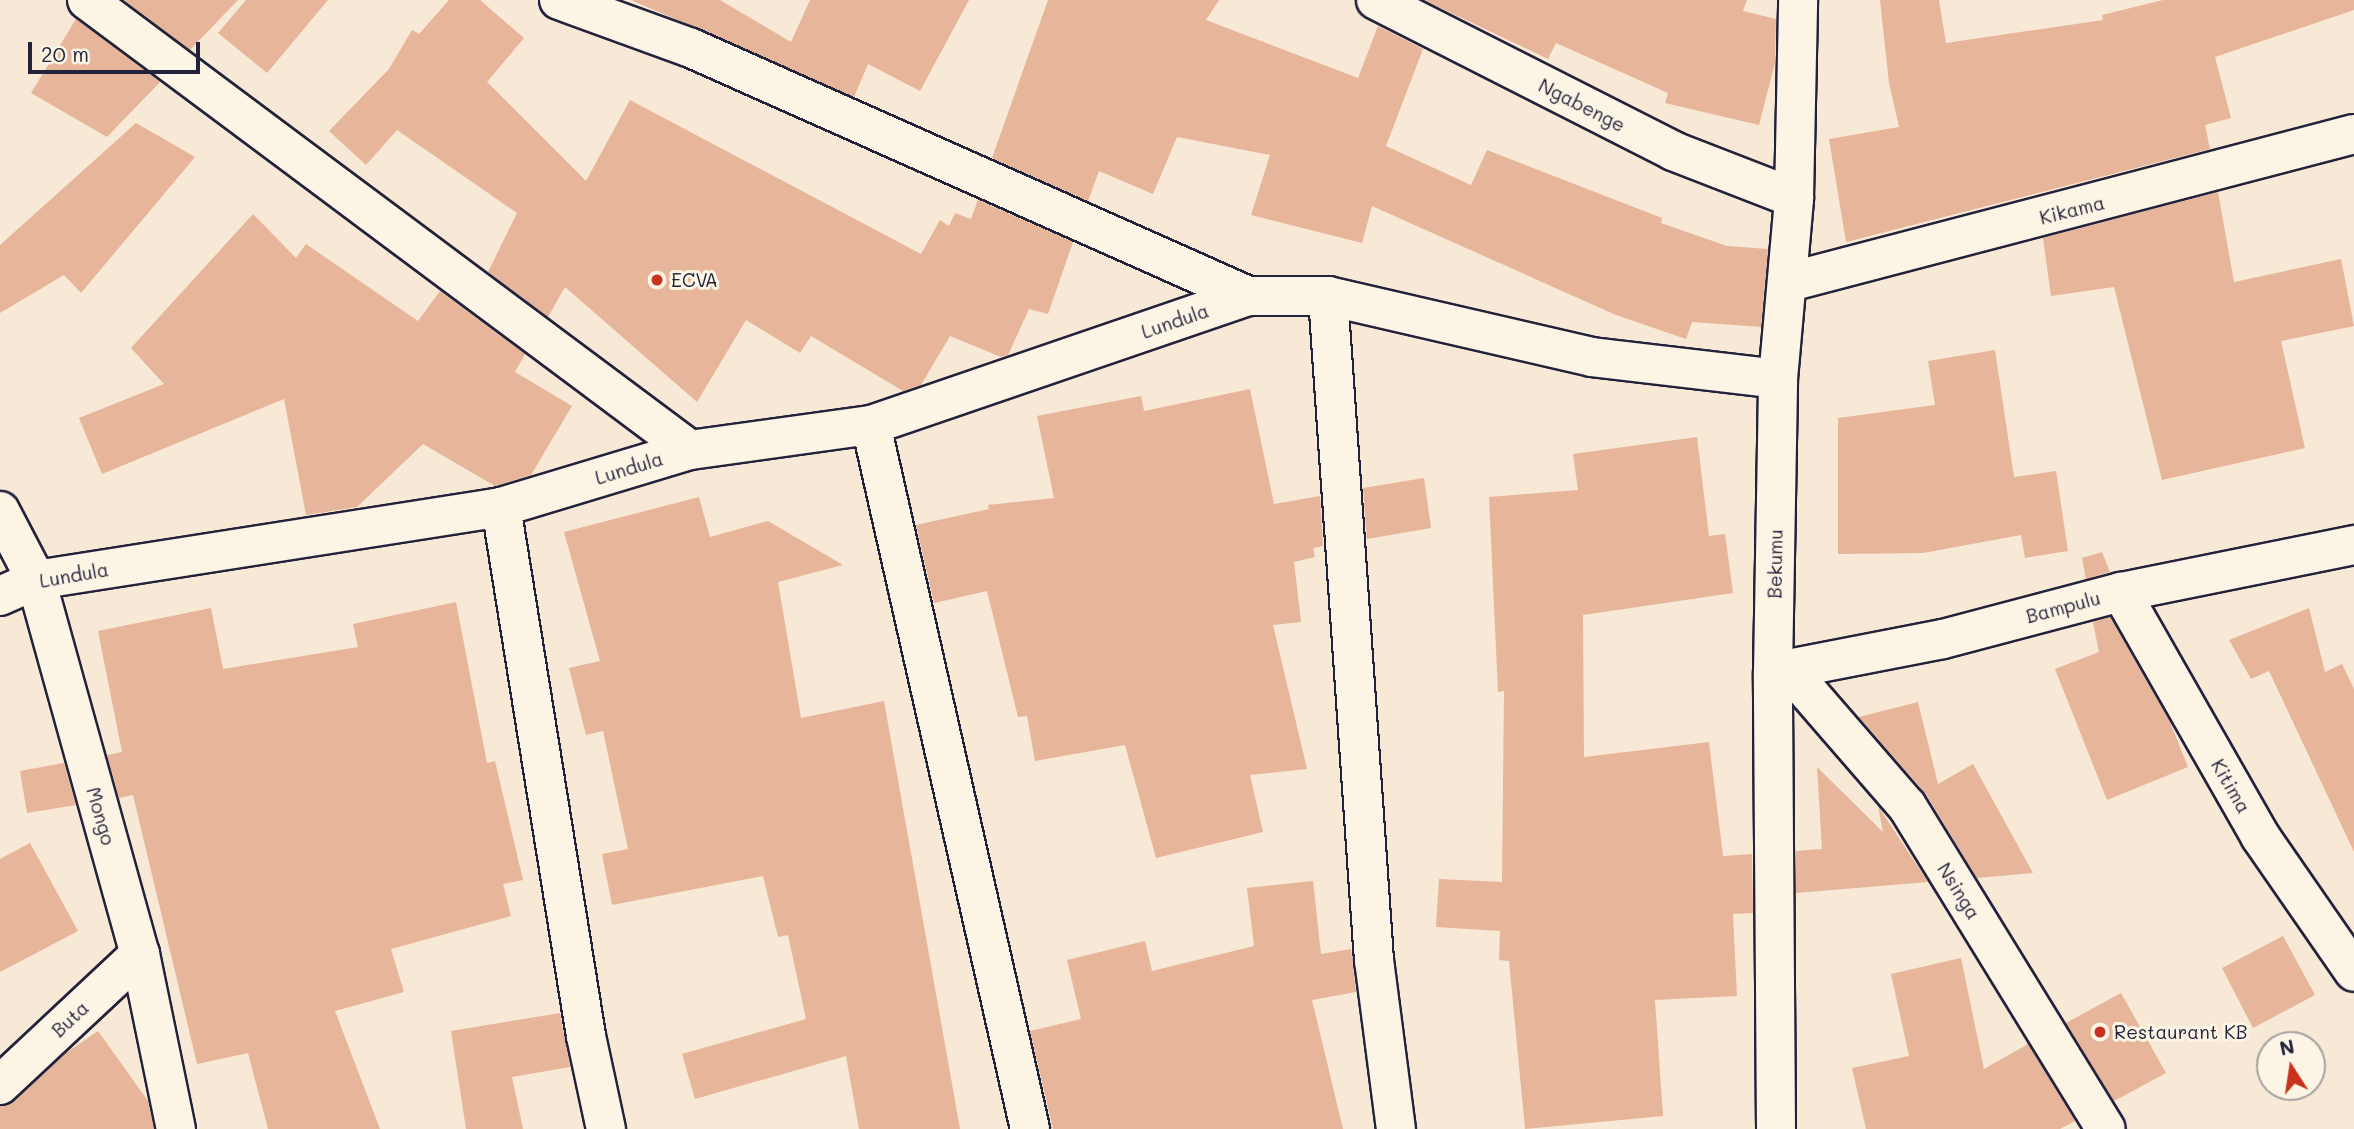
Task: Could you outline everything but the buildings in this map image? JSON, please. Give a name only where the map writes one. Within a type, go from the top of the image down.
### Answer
[{"type":"street","points":[[87,0],[690,450]]},
{"type":"street","points":[[559,0],[691,48],[1248,296],[1328,296],[1592,357],[1778,379]]},
{"type":"street","name":"Ngabenge","points":[[1376,0],[1674,151],[1794,198]]},
{"type":"street","name":"Bekumu","points":[[1776,1129],[1781,671],[1778,379],[1789,282],[1794,198],[1798,0]]},
{"type":"street","name":"Kikama","points":[[1789,282],[2354,134]]},
{"type":"street","name":"Lundula","points":[[0,596],[36,580],[501,507],[690,450],[871,425],[1248,296]]},
{"type":"street","points":[[1328,296],[1374,960],[1396,1129]]},
{"type":"street","points":[[871,425],[1030,1129]]},
{"type":"street","points":[[501,507],[586,1036],[606,1129]]},
{"type":"street","name":"Mongo","points":[[0,511],[36,580],[140,954],[176,1129]]},
{"type":"street","name":"Bampulu","points":[[1781,671],[1943,639],[2121,592],[2354,545]]},
{"type":"street","name":"Kitima","points":[[2121,592],[2260,836],[2354,972]]},
{"type":"street","name":"Nsinga","points":[[1781,671],[1907,806],[2106,1129]]},
{"type":"street","name":"Buta","points":[[0,1084],[140,954]]},
{"type":"place","name":"ECVA","points":[[657,280]]},
{"type":"place","name":"Restaurant KB","points":[[2100,1032]]}]
